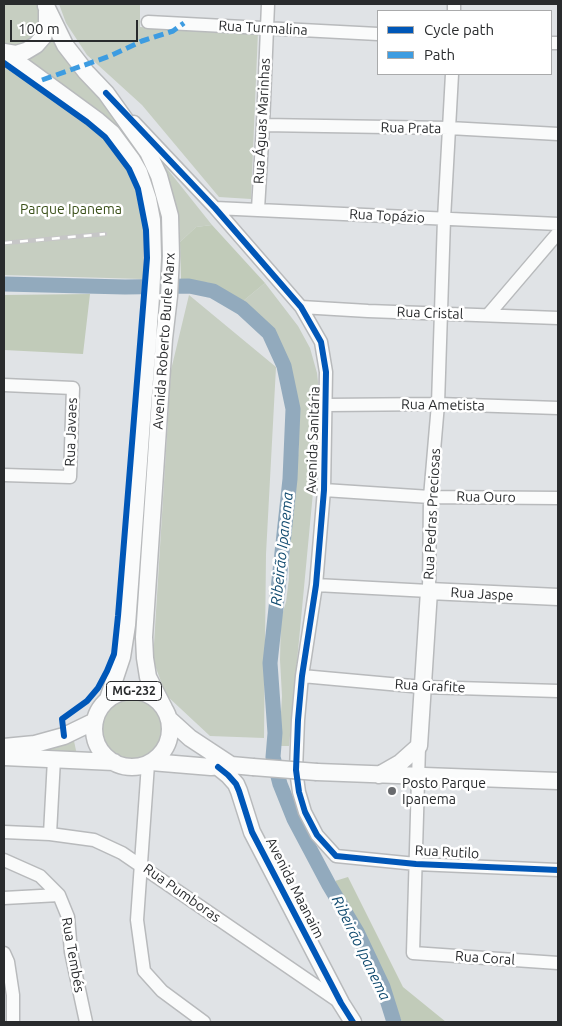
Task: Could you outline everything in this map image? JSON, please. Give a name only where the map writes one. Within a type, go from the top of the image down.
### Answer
[{"type":"main road","name":"MG-232","points":[[4,52],[16,54],[36,46],[43,37],[47,27],[46,5]]},
{"type":"main road","name":"Avenida Roberto Burle Marx","points":[[46,5],[65,45],[86,72],[106,93],[138,135],[148,152],[159,176],[170,216],[171,256],[144,637],[148,678],[167,713]]},
{"type":"main road","name":"Avenida Roberto Burle Marx","points":[[4,52],[112,133],[139,172],[148,199],[152,220],[153,257],[127,625],[122,657],[108,699]]},
{"type":"main road","name":"Rua Jaspe","points":[[429,591],[558,598]]},
{"type":"main road","name":"Rua Pedras Preciosas","points":[[419,746],[429,591]]},
{"type":"main road","name":"MG-232","points":[[95,721],[100,709],[108,699],[122,692],[138,691],[153,696],[167,713],[171,729],[165,748],[159,756],[149,763]]},
{"type":"main road","points":[[167,713],[190,738],[237,766]]},
{"type":"main road","points":[[4,746],[35,744],[64,736],[95,721]]},
{"type":"main road","points":[[95,721],[94,733],[98,744],[104,754],[114,762]]},
{"type":"main road","points":[[379,775],[400,763],[419,746]]},
{"type":"main road","points":[[4,757],[114,762],[131,767],[149,763],[237,766],[417,777],[558,781]]},
{"type":"main road","name":"Avenida Maanaim","points":[[237,766],[232,778],[240,791]]},
{"type":"main road","name":"Avenida Maanaim","points":[[237,766],[240,791],[252,832],[341,1004],[353,1022]]},
{"type":"street","name":"Rua Águas Marinhas","points":[[258,209],[268,4]]},
{"type":"street","name":"Rua Turmalina","points":[[148,22],[377,34]]},
{"type":"street","name":"Rua Pedras Preciosas","points":[[429,591],[430,497],[438,404],[444,220],[452,75]]},
{"type":"street","name":"Avenida Sanitária","points":[[106,93],[215,208],[301,307],[321,342],[326,372],[327,405],[324,490],[316,585],[302,676],[296,770],[299,792],[305,812],[316,835],[336,856]]},
{"type":"street","name":"Rua Prata","points":[[263,125],[449,128],[558,134]]},
{"type":"street","name":"Rua Topázio","points":[[215,208],[558,224]]},
{"type":"street","points":[[488,316],[558,233]]},
{"type":"street","name":"Rua Cristal","points":[[301,307],[558,318]]},
{"type":"street","name":"Rua Javaes","points":[[4,385],[73,388],[70,477],[4,474]]},
{"type":"street","name":"Rua Ametista","points":[[327,405],[438,404],[558,408]]},
{"type":"street","name":"Rua Ouro","points":[[324,490],[430,497],[558,498]]},
{"type":"street","name":"Rua Jaspe","points":[[316,585],[429,591]]},
{"type":"street","name":"Rua Grafite","points":[[302,676],[423,687],[558,691]]},
{"type":"street","name":"Rua Pedras Preciosas","points":[[412,953],[419,746]]},
{"type":"street","points":[[50,834],[54,759]]},
{"type":"street","points":[[149,763],[137,920],[144,971],[162,991],[204,1022]]},
{"type":"street","name":"Rua Pumboras","points":[[4,832],[50,834],[94,840],[122,852],[341,1004]]},
{"type":"street","name":"Rua Rutilo","points":[[336,856],[416,864],[558,870]]},
{"type":"street","name":"Rua Tembés","points":[[4,860],[40,876],[59,895],[68,917],[71,952],[86,1022]]},
{"type":"street","points":[[4,898],[59,895]]},
{"type":"street","points":[[4,953],[8,962],[13,995],[12,1022]]},
{"type":"street","name":"Rua Coral","points":[[412,953],[558,963]]},
{"type":"green space","points":[[4,4],[40,4],[44,18],[36,37],[18,46],[4,44]]},
{"type":"green space","points":[[59,4],[140,4],[140,27],[258,31],[251,199],[219,197],[142,105],[87,55],[66,23]]},
{"type":"green space","points":[[50,27],[112,109],[148,166],[164,218],[166,266],[160,266],[143,169],[16,55]]},
{"type":"green space","name":"Parque Ipanema","points":[[4,66],[86,124],[103,139],[127,170],[135,190],[144,230],[143,279],[4,275]]},
{"type":"green space","points":[[153,151],[212,225],[196,227],[180,242],[179,220],[174,198]]},
{"type":"green space","points":[[212,225],[265,283],[242,302],[210,283],[181,279],[180,242],[196,227]]},
{"type":"green space","points":[[265,283],[298,326],[310,348],[317,373],[320,400],[319,429],[289,746],[279,746],[282,696],[280,660],[281,618],[286,602],[289,578],[299,421],[289,366],[280,342],[270,326],[242,302]]},
{"type":"green space","points":[[90,294],[83,354],[4,350],[4,295]]},
{"type":"green space","points":[[189,295],[276,367],[266,554],[264,738],[210,736],[166,695],[153,660],[171,370]]},
{"type":"green space","points":[[126,699],[138,699],[155,708],[162,719],[164,731],[162,743],[155,754],[138,763],[126,763],[114,758],[105,749],[100,737],[100,725],[105,713],[114,704]]},
{"type":"green space","points":[[75,734],[74,741],[77,755],[28,752]]},
{"type":"green space","points":[[348,877],[403,987],[446,1022],[402,1022],[335,881]]},
{"type":"waterway","name":"Ribeirão Ipanema","points":[[4,284],[125,287],[189,286],[213,291],[242,308],[269,333],[284,366],[293,409],[290,479],[270,663],[275,733],[273,757],[280,784],[294,819],[329,885],[357,932],[383,987],[394,1022]]},
{"type":"railway","points":[[4,243],[105,234]]},
{"type":"marked path","points":[[42,80],[173,31],[184,23]]},
{"type":"cycle path","points":[[4,63],[105,137],[129,169],[138,189],[146,230],[147,258],[114,654],[98,688],[87,701],[62,719],[64,736]]},
{"type":"cycle path","points":[[106,93],[215,208],[301,307],[321,342],[326,372],[324,490],[316,585],[302,676],[296,770],[299,792],[305,812],[317,835],[336,856],[416,864],[558,870]]},
{"type":"cycle path","points":[[218,767],[236,784],[252,832],[341,1003],[353,1022]]},
{"type":"place","name":"Posto Parque Ipanema","points":[[392,791]]}]
